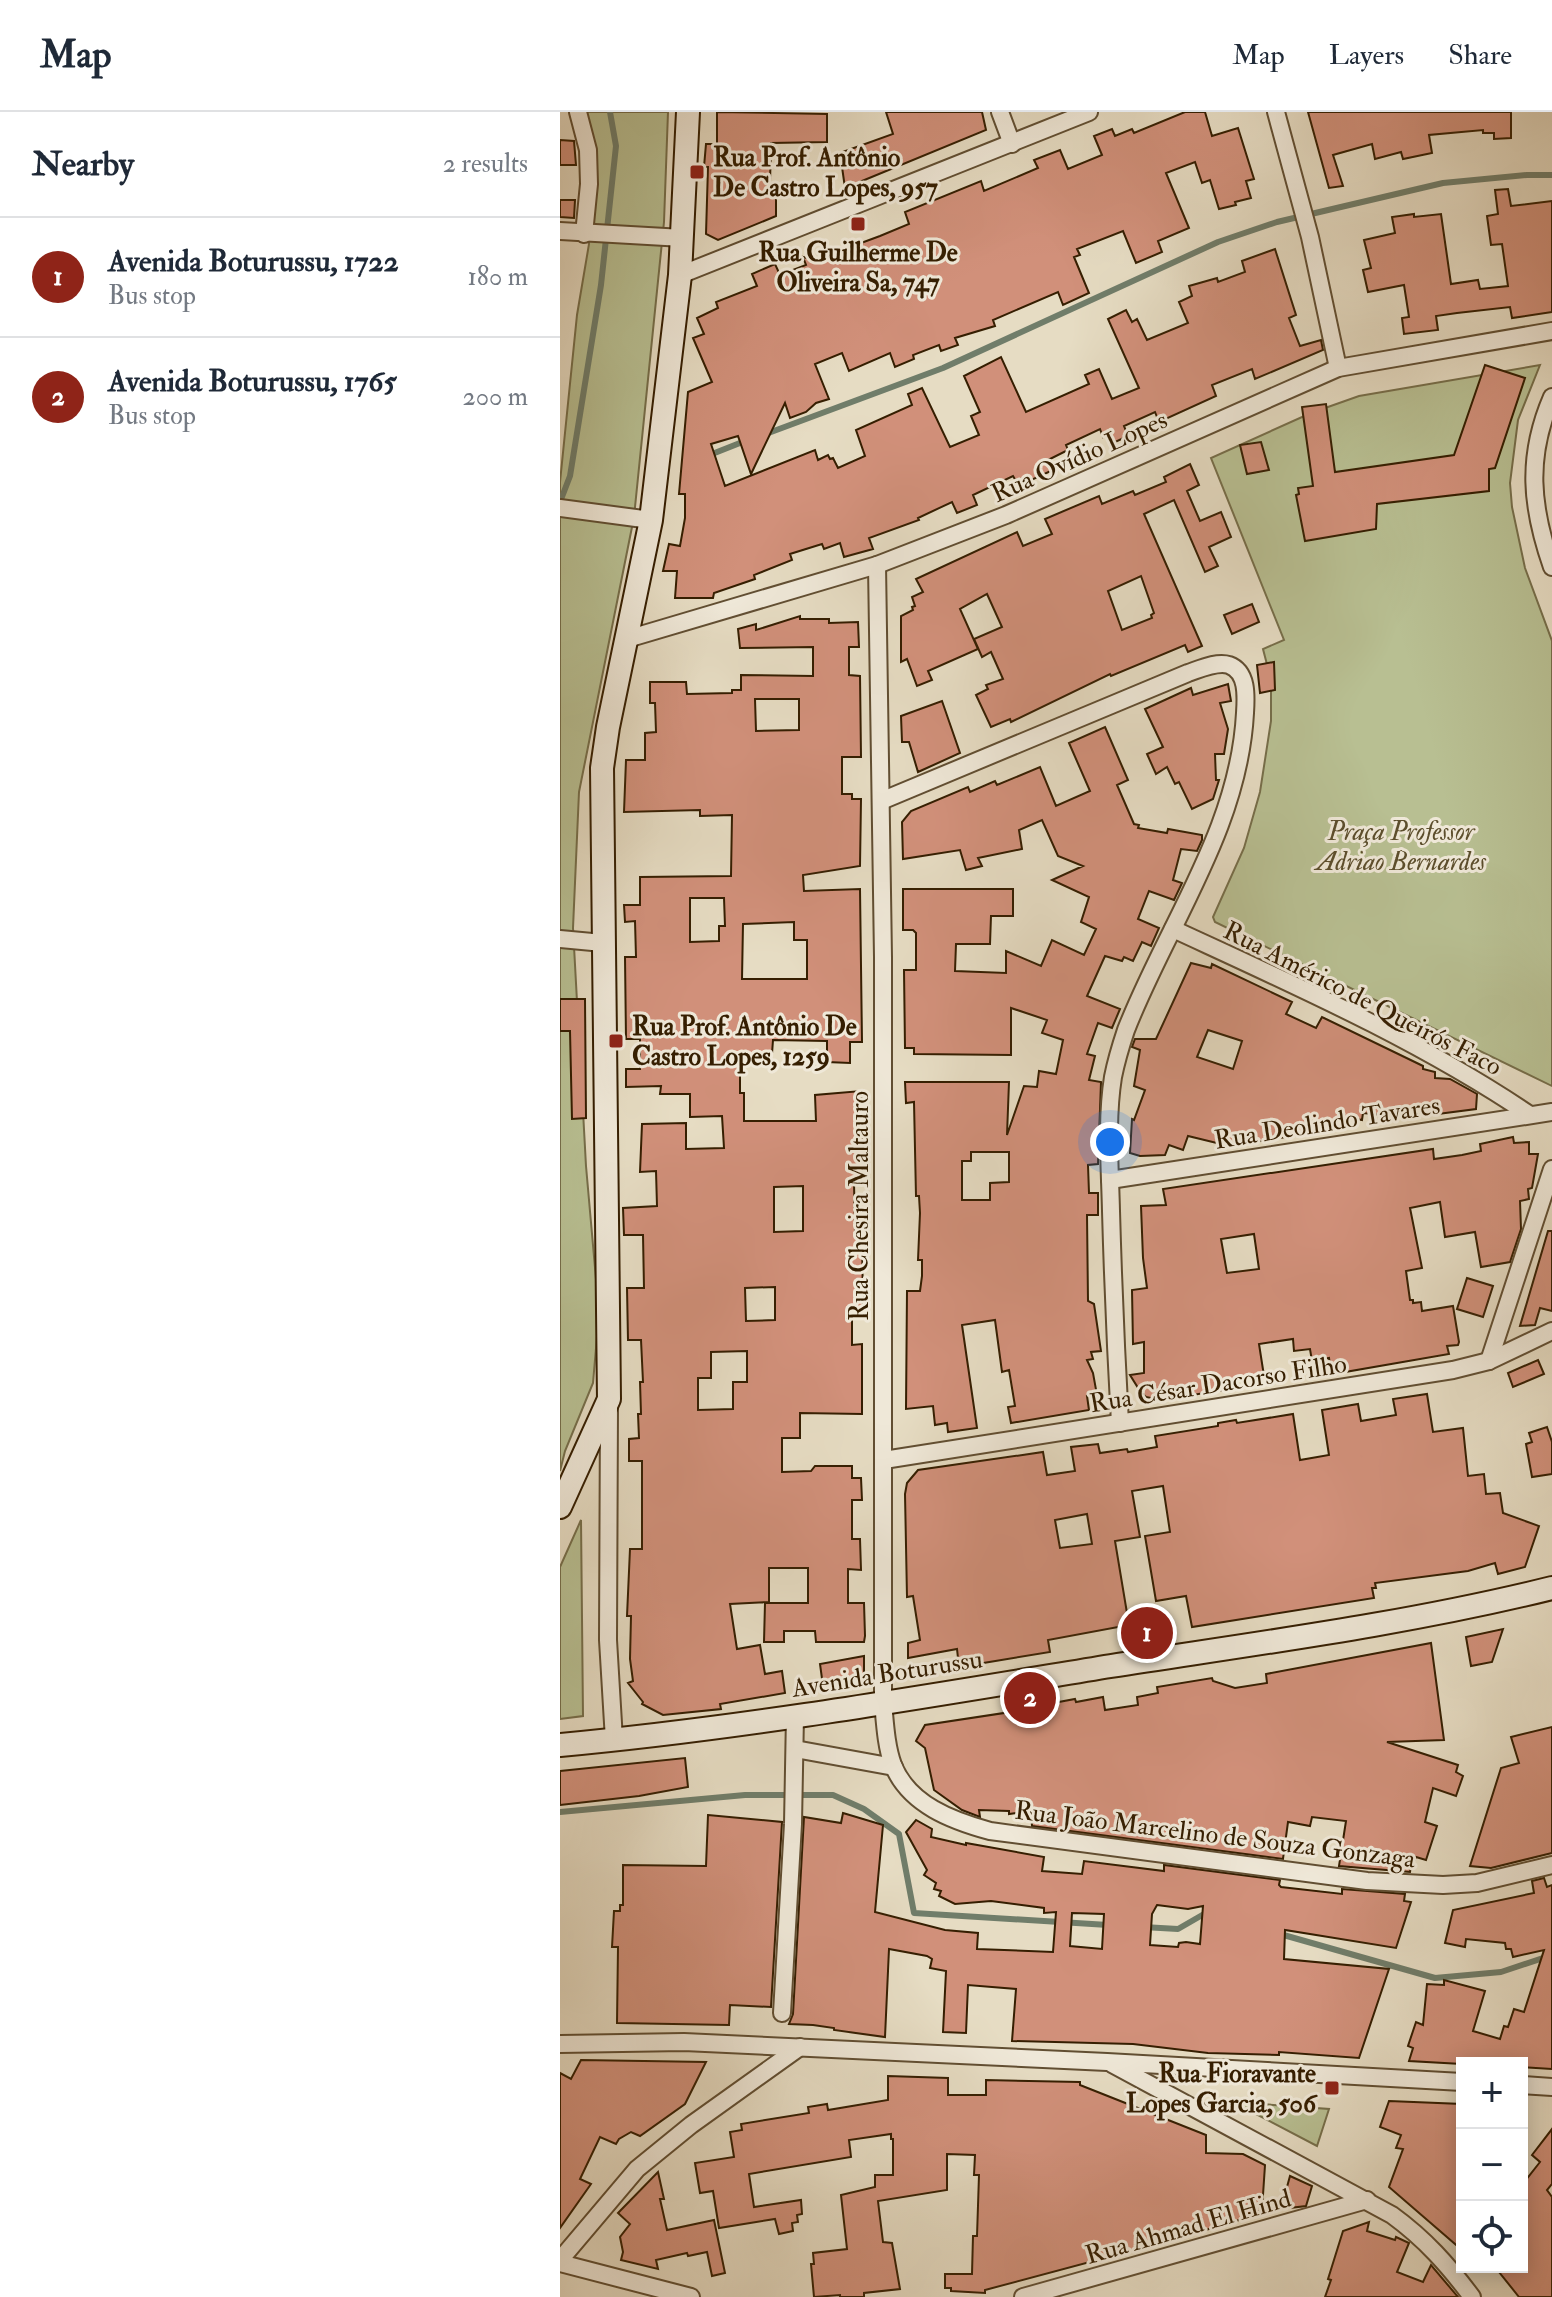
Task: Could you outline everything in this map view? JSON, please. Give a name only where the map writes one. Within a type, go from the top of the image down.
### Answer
[{"type":"main road","points":[[560,1507],[609,1399],[602,768],[651,520],[680,275],[688,112]]},
{"type":"main road","name":"Avenida Boturussu","points":[[560,1745],[883,1702],[1446,1614],[1552,1588]]},
{"type":"street","points":[[578,112],[588,150],[591,234]]},
{"type":"street","points":[[1000,112],[1012,144]]},
{"type":"street","points":[[680,275],[1089,112]]},
{"type":"street","points":[[1276,112],[1310,237],[1338,368]]},
{"type":"street","points":[[560,231],[683,238]]},
{"type":"street","name":"Rua Ovídio Lopes","points":[[627,639],[877,565],[1006,515],[1338,368],[1552,331]]},
{"type":"street","points":[[1552,397],[1536,447],[1533,481],[1536,515],[1552,567]]},
{"type":"street","points":[[560,508],[651,520]]},
{"type":"street","name":"Rua Chesira Maltauro","points":[[877,565],[881,801],[883,1702]]},
{"type":"street","points":[[881,801],[1188,673],[1215,664],[1230,665],[1241,675],[1246,695],[1244,731],[1234,781],[1220,827],[1125,1033],[1114,1076],[1109,1121],[1110,1180],[1120,1423]]},
{"type":"street","name":"Rua Américo de Queirós Faco","points":[[1173,929],[1417,1048],[1530,1115]]},
{"type":"street","points":[[560,939],[603,943]]},
{"type":"street","name":"Rua Deolindo Tavares","points":[[1110,1180],[1552,1112]]},
{"type":"street","points":[[1489,1361],[1552,1169]]},
{"type":"street","name":"Rua César Dacorso Filho","points":[[884,1460],[1453,1370],[1489,1361],[1552,1331]]},
{"type":"street","points":[[609,1399],[608,1640],[614,1740]]},
{"type":"street","name":"Rua João Marcelino de Souza Gonzaga","points":[[883,1702],[886,1735],[894,1767],[910,1790],[930,1808],[956,1822],[990,1831],[1367,1881],[1443,1885],[1477,1883],[1552,1865]]},
{"type":"street","points":[[782,2013],[795,1715]]},
{"type":"street","points":[[794,1755],[894,1767]]},
{"type":"street","points":[[560,2044],[684,2042],[1456,2082]]},
{"type":"street","points":[[691,2297],[560,2262],[601,2208],[637,2169],[691,2125],[800,2047]]},
{"type":"street","points":[[1107,2062],[1367,2200],[1419,2235],[1445,2261],[1472,2297]]},
{"type":"street","points":[[1528,2085],[1552,2087]]},
{"type":"street","name":"Rua Ahmad El Hind","points":[[1023,2297],[1367,2200]]},
{"type":"green space","points":[[574,112],[668,112],[664,222],[634,517],[579,792],[573,928],[586,1166],[599,1313],[593,1383],[560,1471],[560,482],[577,315],[589,244],[592,167]]},
{"type":"green space","name":"Praça Professor Adriao Bernardes","points":[[1540,365],[1518,420],[1510,483],[1525,568],[1552,641],[1552,1086],[1215,922],[1213,917],[1244,848],[1260,792],[1271,721],[1271,680],[1263,649],[1284,640],[1211,458],[1311,413],[1359,396]]},
{"type":"green space","points":[[581,1520],[583,1716],[560,1719],[560,1567]]},
{"type":"green space","points":[[1233,2102],[1329,2109],[1317,2146]]},
{"type":"building","points":[[717,112],[827,114],[827,142],[771,143],[770,183],[776,183],[776,216],[718,240],[706,234],[708,167],[704,167],[706,144],[717,144]]},
{"type":"building","points":[[886,112],[982,112],[986,130],[845,188],[840,153],[893,134]]},
{"type":"building","points":[[1185,112],[1205,112],[1212,136],[1238,128],[1254,179],[1246,181],[1251,198],[1219,209],[1210,180],[1202,183],[1195,162],[1166,173],[1189,228],[1158,241],[1162,252],[1136,263],[1123,231],[1077,249],[1080,255],[1074,257],[1089,293],[1063,305],[1058,292],[993,320],[995,326],[955,338],[958,345],[941,351],[939,345],[913,355],[914,359],[895,367],[890,353],[849,371],[842,353],[815,364],[829,399],[790,418],[785,403],[751,474],[738,436],[711,444],[725,486],[815,450],[818,460],[828,455],[838,468],[865,456],[856,430],[912,405],[908,394],[922,388],[950,447],[979,435],[971,416],[980,412],[964,376],[1001,357],[1026,412],[1089,384],[1085,375],[1099,369],[1112,399],[1139,388],[1108,319],[1126,310],[1132,322],[1137,319],[1147,340],[1188,323],[1179,302],[1192,296],[1189,286],[1217,278],[1218,282],[1245,272],[1242,261],[1275,249],[1296,315],[1289,318],[1300,346],[1321,340],[1323,350],[1255,379],[1252,369],[1212,385],[1216,396],[1159,422],[1155,412],[1124,426],[1128,436],[1111,444],[1100,429],[1066,445],[1068,450],[1048,460],[1053,470],[1027,482],[1025,477],[1016,481],[1013,476],[973,495],[977,505],[957,513],[952,502],[919,520],[869,538],[873,549],[844,557],[840,543],[824,549],[822,544],[790,554],[792,560],[754,575],[755,579],[714,593],[713,598],[675,598],[677,571],[663,571],[669,544],[680,546],[685,518],[685,494],[679,494],[688,392],[712,382],[693,338],[704,334],[697,318],[718,308],[716,302],[757,286],[752,274],[775,264],[780,275],[806,265],[803,257],[815,260],[880,236],[909,224],[905,212],[981,181],[984,191],[1038,168],[1034,160],[1060,150],[1068,169],[1102,155],[1094,136],[1112,129],[1115,136],[1132,129],[1134,133]]},
{"type":"building","points":[[1308,112],[1511,112],[1511,138],[1494,139],[1494,133],[1483,133],[1483,130],[1429,135],[1432,153],[1403,159],[1401,152],[1375,159],[1372,144],[1333,155],[1343,186],[1329,188]]},
{"type":"building","points":[[560,140],[574,141],[576,165],[560,165]]},
{"type":"building","points":[[1508,189],[1511,206],[1552,201],[1552,312],[1512,318],[1510,307],[1436,316],[1438,330],[1404,334],[1402,318],[1409,317],[1404,285],[1368,292],[1363,270],[1371,268],[1364,240],[1395,233],[1392,217],[1441,214],[1451,284],[1478,280],[1480,289],[1508,286],[1502,244],[1491,245],[1487,216],[1498,214],[1495,190]]},
{"type":"building","points":[[560,200],[575,200],[574,218],[560,217]]},
{"type":"building","points":[[1485,365],[1525,378],[1495,468],[1489,469],[1489,491],[1377,504],[1376,529],[1305,541],[1296,495],[1299,494],[1298,488],[1313,486],[1302,407],[1326,404],[1335,472],[1454,455]]},
{"type":"building","points":[[1261,442],[1269,470],[1247,474],[1240,445]]},
{"type":"building","points":[[1190,464],[1199,485],[1187,491],[1200,521],[1221,512],[1231,537],[1209,547],[1218,566],[1205,572],[1174,500],[1144,514],[1202,646],[1188,652],[1185,645],[1110,674],[1011,722],[1010,719],[991,727],[976,695],[988,689],[986,685],[1003,679],[991,652],[982,657],[974,639],[1002,627],[987,594],[960,609],[978,649],[928,671],[932,680],[917,686],[907,659],[901,662],[901,616],[913,610],[912,597],[923,592],[916,579],[1017,532],[1023,546],[1052,534],[1045,519],[1099,496],[1102,504],[1133,491],[1135,495],[1166,482],[1164,477]],"holes":[[[1141,576],[1154,613],[1152,618],[1122,630],[1108,591]]]},
{"type":"building","points":[[1252,604],[1259,622],[1232,634],[1224,615]]},
{"type":"building","points":[[800,616],[800,619],[829,619],[829,623],[858,622],[859,647],[849,647],[849,675],[860,676],[861,757],[842,757],[842,794],[852,794],[852,799],[861,799],[860,866],[803,875],[804,891],[860,889],[862,1042],[850,1042],[850,1063],[827,1062],[827,1041],[773,1040],[772,1054],[759,1054],[759,1058],[740,1057],[740,1093],[744,1093],[744,1121],[816,1121],[815,1095],[861,1091],[864,1175],[862,1183],[854,1183],[855,1231],[862,1231],[863,1312],[852,1312],[852,1345],[862,1344],[862,1414],[800,1413],[800,1438],[782,1438],[782,1472],[811,1471],[815,1466],[852,1466],[852,1478],[861,1478],[862,1500],[852,1500],[852,1539],[860,1539],[861,1570],[848,1569],[848,1603],[864,1603],[865,1636],[864,1642],[816,1642],[815,1631],[784,1631],[784,1642],[764,1642],[765,1603],[808,1603],[808,1568],[769,1568],[769,1602],[730,1604],[737,1649],[760,1645],[765,1674],[782,1671],[785,1693],[720,1704],[721,1709],[663,1715],[642,1704],[628,1683],[633,1681],[631,1616],[627,1616],[630,1549],[642,1549],[642,1461],[629,1461],[629,1439],[639,1438],[640,1382],[643,1382],[641,1340],[628,1340],[627,1288],[644,1288],[643,1235],[624,1235],[623,1208],[657,1206],[656,1171],[640,1172],[642,1124],[686,1123],[686,1149],[724,1148],[722,1116],[690,1117],[690,1094],[660,1094],[661,1086],[626,1087],[626,1069],[640,1069],[640,1039],[626,1039],[625,957],[636,957],[635,921],[625,922],[624,905],[640,905],[640,877],[731,876],[732,815],[700,816],[700,810],[624,812],[626,760],[645,760],[645,733],[656,732],[655,703],[650,703],[650,682],[686,682],[687,694],[732,693],[732,690],[741,690],[741,675],[813,676],[813,647],[740,648],[738,629],[756,624],[756,630]],"holes":[[[755,699],[799,699],[799,730],[756,731]],[[690,898],[724,898],[725,926],[719,926],[719,941],[690,942]],[[794,922],[794,940],[807,940],[807,979],[742,979],[743,924]],[[803,1186],[803,1231],[774,1232],[774,1187]],[[775,1287],[775,1320],[746,1321],[745,1288]],[[747,1351],[747,1382],[733,1382],[733,1409],[698,1410],[698,1378],[711,1378],[711,1352]]]},
{"type":"building","points":[[1274,662],[1275,690],[1260,693],[1257,665]]},
{"type":"building","points":[[1228,684],[1231,701],[1220,703],[1228,729],[1224,754],[1215,754],[1216,780],[1219,780],[1213,799],[1192,809],[1179,782],[1175,784],[1167,767],[1156,774],[1147,754],[1163,747],[1145,709],[1191,688],[1193,695]]},
{"type":"building","points":[[942,701],[960,753],[918,772],[909,742],[902,742],[901,716]]},
{"type":"building","points":[[1105,727],[1128,780],[1117,785],[1134,824],[1139,825],[1138,828],[1167,833],[1168,829],[1202,835],[1202,840],[1197,851],[1181,849],[1173,880],[1182,883],[1174,900],[1149,891],[1138,919],[1159,928],[1151,946],[1142,942],[1133,961],[1105,956],[1087,996],[1120,1009],[1112,1028],[1098,1023],[1087,1054],[1095,1056],[1089,1080],[1101,1082],[1098,1164],[1088,1165],[1089,1193],[1098,1193],[1098,1215],[1087,1215],[1088,1301],[1094,1304],[1101,1351],[1091,1352],[1093,1359],[1087,1360],[1097,1395],[1087,1396],[1089,1410],[1011,1423],[1008,1407],[1015,1406],[1009,1370],[1002,1372],[995,1320],[962,1325],[977,1428],[948,1432],[947,1423],[935,1425],[933,1406],[906,1409],[907,1291],[920,1291],[922,1260],[918,1260],[920,1213],[919,1196],[916,1196],[914,1102],[906,1103],[905,1082],[1009,1082],[1007,1135],[1024,1086],[1037,1087],[1039,1071],[1056,1074],[1063,1040],[1042,1033],[1047,1020],[1011,1008],[1011,1055],[914,1054],[914,1048],[905,1048],[904,970],[916,970],[916,933],[903,930],[903,889],[1013,889],[1013,916],[991,916],[990,944],[956,944],[955,971],[1006,973],[1006,951],[1041,966],[1052,940],[1084,955],[1096,929],[1081,922],[1089,897],[1052,880],[1083,866],[1058,856],[1042,820],[1019,830],[1022,849],[978,858],[982,866],[966,870],[960,850],[903,859],[902,822],[911,811],[968,787],[970,792],[995,781],[997,785],[1040,767],[1056,806],[1090,791],[1069,743]],"holes":[[[971,1152],[1009,1152],[1009,1182],[990,1183],[990,1200],[962,1200],[962,1161],[971,1161]]]},
{"type":"building","points":[[1191,963],[1211,968],[1212,964],[1292,1002],[1286,1014],[1316,1028],[1322,1017],[1423,1066],[1423,1069],[1435,1072],[1435,1078],[1450,1079],[1477,1094],[1476,1109],[1430,1115],[1393,1111],[1392,1116],[1363,1113],[1362,1120],[1346,1117],[1344,1128],[1229,1146],[1188,1136],[1183,1150],[1169,1145],[1165,1155],[1140,1156],[1130,1153],[1132,1119],[1145,1090],[1134,1086],[1140,1050],[1132,1047],[1135,1039],[1156,1039]],"holes":[[[1208,1030],[1242,1041],[1233,1069],[1197,1057]]]},
{"type":"building","points":[[560,999],[585,999],[586,1118],[572,1119],[570,1031],[560,1031]]},
{"type":"building","points":[[1513,1137],[1514,1143],[1529,1142],[1529,1154],[1538,1154],[1532,1188],[1528,1189],[1529,1199],[1520,1201],[1521,1229],[1510,1262],[1481,1267],[1475,1232],[1445,1237],[1440,1202],[1410,1208],[1422,1268],[1406,1271],[1410,1300],[1413,1303],[1421,1302],[1422,1311],[1453,1306],[1459,1342],[1458,1345],[1447,1346],[1449,1354],[1345,1372],[1344,1363],[1330,1365],[1329,1358],[1312,1361],[1310,1349],[1294,1351],[1293,1339],[1259,1344],[1264,1376],[1229,1381],[1230,1389],[1161,1400],[1146,1397],[1140,1391],[1130,1375],[1144,1373],[1144,1342],[1133,1344],[1132,1290],[1147,1288],[1141,1206],[1166,1205],[1163,1189],[1433,1149],[1434,1159],[1481,1151],[1480,1144]],"holes":[[[1254,1234],[1259,1269],[1227,1273],[1221,1239]]]},
{"type":"building","points":[[1548,1231],[1552,1231],[1552,1311],[1540,1308],[1535,1325],[1520,1326]]},
{"type":"building","points":[[1467,1278],[1493,1286],[1483,1317],[1457,1309]]},
{"type":"building","points":[[1538,1360],[1544,1374],[1513,1387],[1508,1373]]},
{"type":"building","points":[[1427,1394],[1433,1432],[1463,1428],[1468,1476],[1484,1474],[1486,1494],[1500,1493],[1503,1513],[1539,1526],[1525,1567],[1498,1574],[1495,1563],[1468,1571],[1375,1583],[1376,1588],[1372,1588],[1374,1598],[1192,1627],[1186,1596],[1156,1601],[1145,1536],[1170,1532],[1163,1486],[1132,1491],[1140,1537],[1115,1541],[1129,1625],[1048,1640],[1050,1652],[959,1667],[957,1649],[908,1658],[908,1643],[920,1640],[913,1596],[907,1597],[905,1494],[907,1483],[918,1470],[1043,1452],[1047,1475],[1075,1471],[1071,1447],[1098,1444],[1100,1453],[1127,1449],[1128,1452],[1157,1447],[1155,1436],[1236,1420],[1237,1423],[1293,1414],[1300,1460],[1329,1455],[1322,1410],[1358,1404],[1361,1421],[1396,1415],[1393,1399]],"holes":[[[1087,1514],[1092,1544],[1060,1548],[1055,1520]]]},
{"type":"building","points":[[1547,1427],[1552,1442],[1552,1474],[1532,1477],[1526,1444],[1532,1442],[1529,1433]]},
{"type":"building","points":[[1503,1629],[1492,1662],[1471,1666],[1466,1637]]},
{"type":"building","points":[[1431,1643],[1444,1740],[1387,1742],[1458,1765],[1456,1772],[1463,1776],[1456,1796],[1433,1788],[1425,1822],[1437,1826],[1426,1860],[1416,1857],[1410,1872],[1339,1866],[1346,1821],[1312,1817],[1310,1826],[1288,1822],[1283,1859],[1032,1826],[1031,1811],[1009,1814],[1009,1811],[979,1810],[980,1817],[962,1810],[934,1790],[925,1748],[916,1741],[925,1725],[1075,1699],[1076,1702],[1103,1697],[1105,1710],[1138,1705],[1137,1697],[1158,1693],[1157,1687],[1212,1678],[1235,1688],[1267,1683],[1266,1674]]},
{"type":"building","points":[[864,1656],[864,1680],[823,1686],[820,1664]]},
{"type":"building","points":[[1552,1727],[1552,1853],[1491,1868],[1470,1866],[1501,1768],[1519,1763],[1511,1737]]},
{"type":"building","points":[[685,1758],[688,1787],[560,1805],[560,1771]]},
{"type":"building","points":[[843,1813],[883,1825],[875,1912],[945,1930],[978,1933],[977,1949],[1053,1952],[1056,1912],[1044,1913],[1044,1908],[991,1901],[955,1904],[939,1896],[941,1891],[934,1889],[936,1883],[924,1875],[927,1870],[906,1832],[916,1820],[932,1829],[931,1837],[1044,1857],[1042,1871],[1082,1874],[1084,1861],[1164,1871],[1164,1865],[1280,1880],[1281,1887],[1342,1894],[1342,1889],[1405,1894],[1404,1901],[1411,1902],[1396,1948],[1285,1930],[1284,1959],[1389,1969],[1359,2058],[1279,2052],[1279,2055],[1208,2053],[1133,2044],[1012,2041],[1016,1989],[968,1985],[966,2033],[943,2032],[946,1971],[930,1968],[932,1959],[927,1956],[889,1949],[885,2037],[789,2024],[793,2014],[804,1817],[841,1823]],"holes":[[[1157,1905],[1188,1909],[1203,1906],[1200,1944],[1186,1942],[1179,1943],[1178,1947],[1150,1945],[1152,1914]],[[1072,1913],[1104,1914],[1102,1949],[1070,1946]]]},
{"type":"building","points":[[708,1815],[782,1822],[771,2007],[730,2005],[729,2025],[617,2023],[618,1947],[612,1947],[614,1911],[620,1911],[620,1905],[623,1905],[623,1865],[706,1866]]},
{"type":"building","points":[[1544,1878],[1547,1887],[1552,1885],[1552,2069],[1528,2067],[1528,2057],[1456,2057],[1456,2064],[1409,2061],[1413,2048],[1408,2046],[1416,2022],[1423,2025],[1427,1984],[1444,1985],[1444,1980],[1485,1991],[1473,2031],[1500,2039],[1514,2009],[1524,2012],[1544,1950],[1513,1957],[1505,1943],[1466,1939],[1465,1947],[1445,1943],[1453,1910],[1534,1893],[1532,1881]]},
{"type":"building","points":[[581,2060],[706,2062],[685,2104],[640,2136],[631,2132],[616,2144],[600,2137],[580,2179],[591,2184],[560,2228],[560,2073],[571,2079]]},
{"type":"building","points":[[888,2076],[948,2078],[948,2095],[986,2095],[986,2080],[1080,2082],[1080,2085],[1206,2135],[1206,2153],[1243,2154],[1265,2165],[1262,2210],[1246,2214],[1246,2218],[985,2290],[985,2293],[951,2291],[951,2288],[945,2288],[945,2274],[972,2274],[979,2175],[974,2175],[975,2155],[947,2154],[947,2190],[878,2201],[883,2242],[892,2243],[900,2289],[864,2293],[864,2297],[814,2297],[813,2253],[847,2249],[841,2195],[875,2187],[875,2175],[893,2175],[891,2134],[849,2140],[851,2157],[749,2174],[754,2207],[801,2200],[802,2214],[797,2215],[798,2222],[792,2223],[793,2231],[779,2234],[775,2219],[719,2228],[713,2191],[700,2193],[695,2163],[734,2157],[730,2132],[742,2130],[741,2124],[809,2113],[808,2107],[827,2104],[828,2110],[888,2100]]},
{"type":"building","points":[[1389,2101],[1456,2104],[1456,2245],[1389,2187],[1403,2149],[1396,2148],[1401,2135],[1380,2127]]},
{"type":"building","points":[[1552,2129],[1552,2184],[1547,2190],[1552,2197],[1552,2297],[1519,2297],[1500,2273],[1528,2273],[1528,2177],[1540,2162],[1532,2155]]},
{"type":"building","points":[[658,2172],[667,2230],[714,2220],[725,2273],[712,2276],[707,2252],[656,2260],[658,2269],[621,2260],[620,2237],[630,2224],[618,2213]]},
{"type":"building","points":[[1290,2176],[1312,2186],[1306,2206],[1281,2209]]},
{"type":"building","points":[[1369,2222],[1367,2231],[1409,2243],[1397,2272],[1423,2282],[1431,2265],[1458,2297],[1325,2297],[1343,2231]]},
{"type":"waterway","points":[[560,502],[570,476],[601,285],[616,146],[610,112]]},
{"type":"waterway","points":[[763,435],[943,368],[1218,242],[1277,222],[1443,183],[1552,175]]},
{"type":"waterway","points":[[707,456],[745,441]]},
{"type":"waterway","points":[[560,1812],[745,1795],[833,1795],[864,1809],[899,1834],[914,1913],[1108,1925]]},
{"type":"waterway","points":[[1143,1927],[1178,1929],[1204,1914],[1208,1915]]},
{"type":"waterway","points":[[1280,1934],[1435,1978],[1501,1972],[1552,1955]]},
{"type":"place","name":"Rua Prof. Antônio De Castro Lopes, 957","points":[[697,172]]},
{"type":"place","name":"Rua Guilherme De Oliveira Sa, 747","points":[[858,224]]},
{"type":"place","name":"Rua Prof. Antônio De Castro Lopes, 1259","points":[[616,1041]]},
{"type":"place","name":"Avenida Boturussu, 1722","points":[[1147,1633]]},
{"type":"place","name":"Avenida Boturussu, 1765","points":[[1030,1698]]},
{"type":"place","name":"Rua Fioravante Lopes Garcia, 506","points":[[1332,2088]]}]
